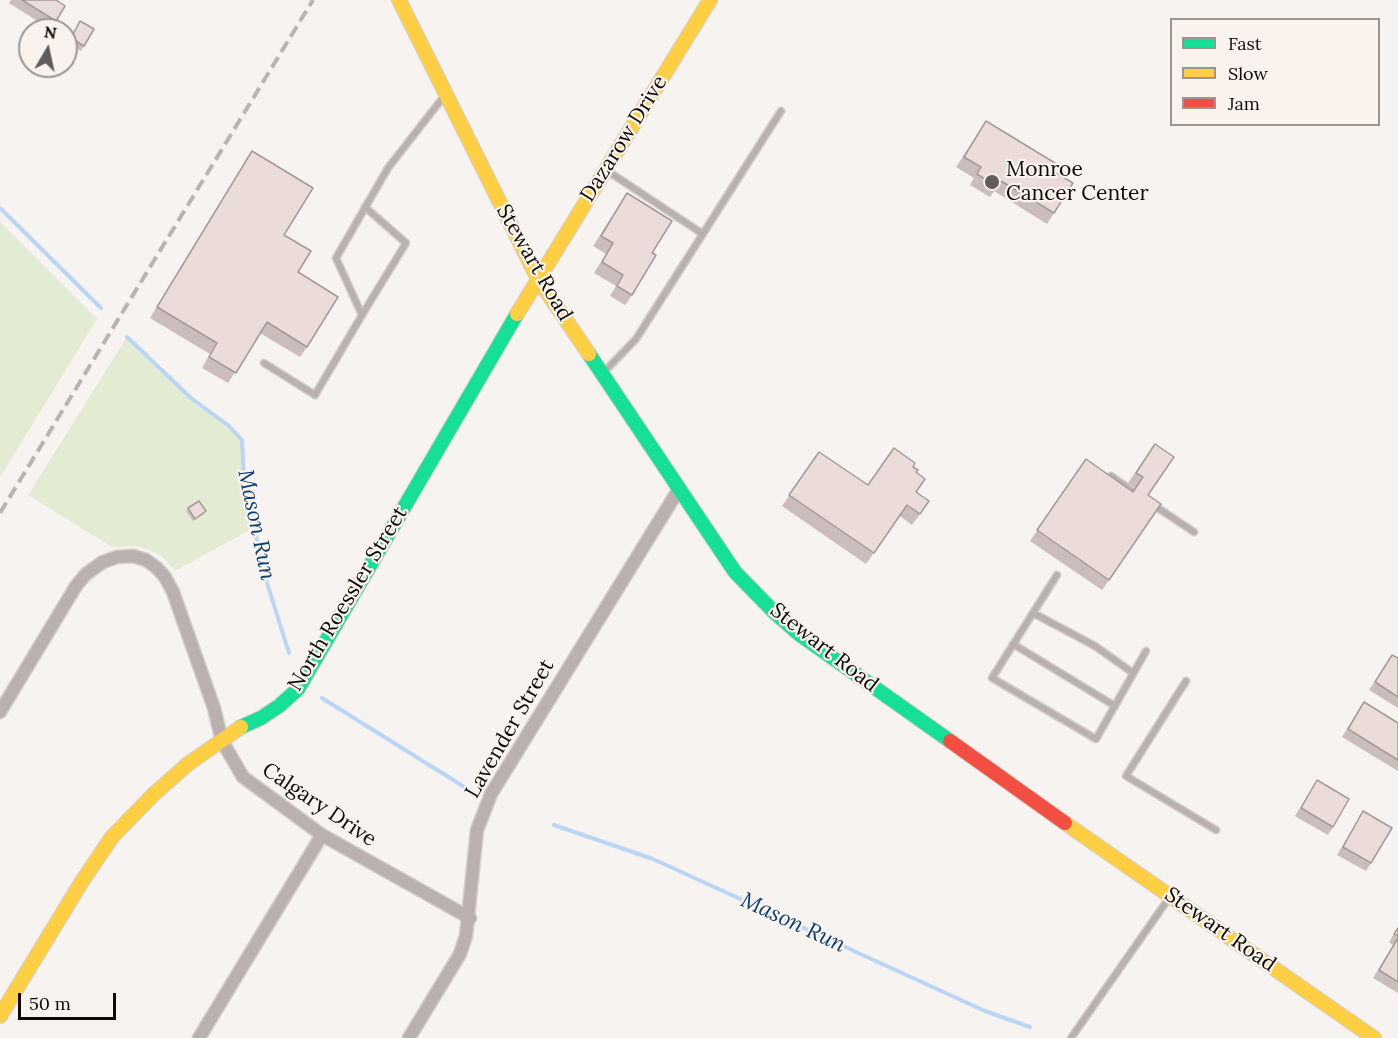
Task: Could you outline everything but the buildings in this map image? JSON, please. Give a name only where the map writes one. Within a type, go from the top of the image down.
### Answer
[{"type":"street","name":"Stewart Road","points":[[399,0],[538,279],[735,572],[799,634],[1374,1038]]},
{"type":"street","name":"Dazarow Drive","points":[[538,279],[710,0]]},
{"type":"street","name":"North Roessler Street","points":[[0,1016],[81,883],[112,837],[154,794],[188,764],[236,729],[261,718],[279,706],[298,689],[538,279]]},
{"type":"street","name":"Lavender Street","points":[[409,1038],[460,954],[470,918],[477,830],[491,794],[678,489]]},
{"type":"street","name":"Calgary Drive","points":[[0,712],[76,586],[86,574],[103,562],[117,557],[133,556],[146,560],[165,577],[173,592],[214,708],[222,741],[243,777],[322,835],[470,918]]},
{"type":"street","points":[[199,1038],[322,835]]},
{"type":"lane","points":[[362,315],[336,258],[388,168],[446,94]]},
{"type":"lane","points":[[602,374],[636,339],[781,111]]},
{"type":"lane","points":[[606,170],[703,234]]},
{"type":"lane","points":[[264,363],[315,394],[406,243],[365,207]]},
{"type":"lane","points":[[1111,476],[1133,492]]},
{"type":"lane","points":[[1144,499],[1194,532]]},
{"type":"lane","points":[[1057,575],[992,678],[1096,739],[1146,651]]},
{"type":"lane","points":[[1033,613],[1095,646],[1133,673]]},
{"type":"lane","points":[[1013,644],[1115,706]]},
{"type":"lane","points":[[1186,681],[1126,776],[1216,830]]},
{"type":"lane","points":[[1071,1038],[1171,896]]},
{"type":"green space","points":[[0,222],[97,319],[0,477]]},
{"type":"green space","points":[[127,337],[191,398],[229,426],[242,440],[244,479],[255,527],[175,571],[162,556],[149,550],[138,546],[112,547],[28,495]]},
{"type":"waterway","name":"Mason Run","points":[[0,208],[101,308]]},
{"type":"waterway","name":"Mason Run","points":[[127,337],[191,398],[229,426],[242,440],[244,479],[263,570],[289,653]]},
{"type":"waterway","name":"Mason Run","points":[[322,698],[466,788]]},
{"type":"waterway","name":"Mason Run","points":[[554,825],[653,859],[985,1011],[1030,1027]]},
{"type":"railway","points":[[0,513],[313,0]]},
{"type":"traffic: fast","points":[[241,727],[261,718],[298,689],[517,314]]},
{"type":"traffic: fast","points":[[589,354],[735,572],[799,634],[950,741]]},
{"type":"traffic: slow","points":[[399,0],[538,279],[589,354]]},
{"type":"traffic: slow","points":[[517,314],[710,0]]},
{"type":"traffic: slow","points":[[0,1016],[81,883],[112,837],[154,794],[188,764],[241,727]]},
{"type":"traffic: slow","points":[[1065,823],[1374,1038]]},
{"type":"traffic: jam","points":[[950,741],[1065,823]]},
{"type":"place","name":"Monroe Cancer Center","points":[[992,182]]}]
